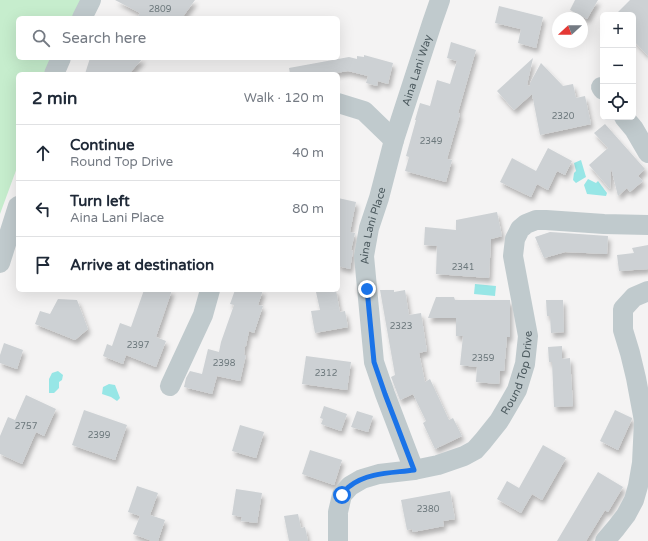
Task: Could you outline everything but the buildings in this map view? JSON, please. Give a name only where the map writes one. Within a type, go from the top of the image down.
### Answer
[{"type":"street","points":[[83,16],[91,0]]},
{"type":"street","name":"Aina Lani Way","points":[[394,140],[440,0]]},
{"type":"street","points":[[55,72],[60,60]]},
{"type":"street","points":[[340,104],[364,111],[394,140]]},
{"type":"street","points":[[626,120],[634,129],[648,153]]},
{"type":"street","name":"Aina Lani Place","points":[[394,140],[379,198],[369,228],[364,256],[374,362],[414,470]]},
{"type":"street","points":[[0,263],[16,212]]},
{"type":"street","name":"Round Top Drive","points":[[338,541],[339,506],[342,495],[350,486],[362,479],[374,476],[438,465],[464,456],[475,450],[498,421],[517,390],[525,364],[528,336],[513,256],[515,239],[520,229],[526,224],[536,220],[648,225]]},
{"type":"street","points":[[605,541],[626,515],[634,500],[638,486],[642,462],[644,421],[630,353],[622,330],[623,309],[634,297],[648,291]]},
{"type":"street","points":[[170,386],[203,314],[209,292]]},
{"type":"green space","points":[[0,0],[86,0],[77,16],[16,16],[16,60],[54,60],[49,72],[16,72],[16,170],[0,214]]},
{"type":"water","points":[[581,160],[586,177],[576,183],[573,180],[574,173],[576,171],[574,163]]},
{"type":"water","points":[[588,179],[596,183],[598,181],[607,193],[606,196],[587,194],[584,185]]},
{"type":"water","points":[[475,284],[496,286],[495,296],[474,294]]},
{"type":"water","points":[[58,371],[63,375],[62,380],[59,382],[59,388],[54,393],[49,393],[49,379],[52,373]]},
{"type":"water","points":[[109,384],[115,385],[120,398],[117,401],[102,394],[103,387]]},
{"type":"route","points":[[342,495],[350,486],[362,479],[379,474],[414,470],[374,362],[367,289]]}]
